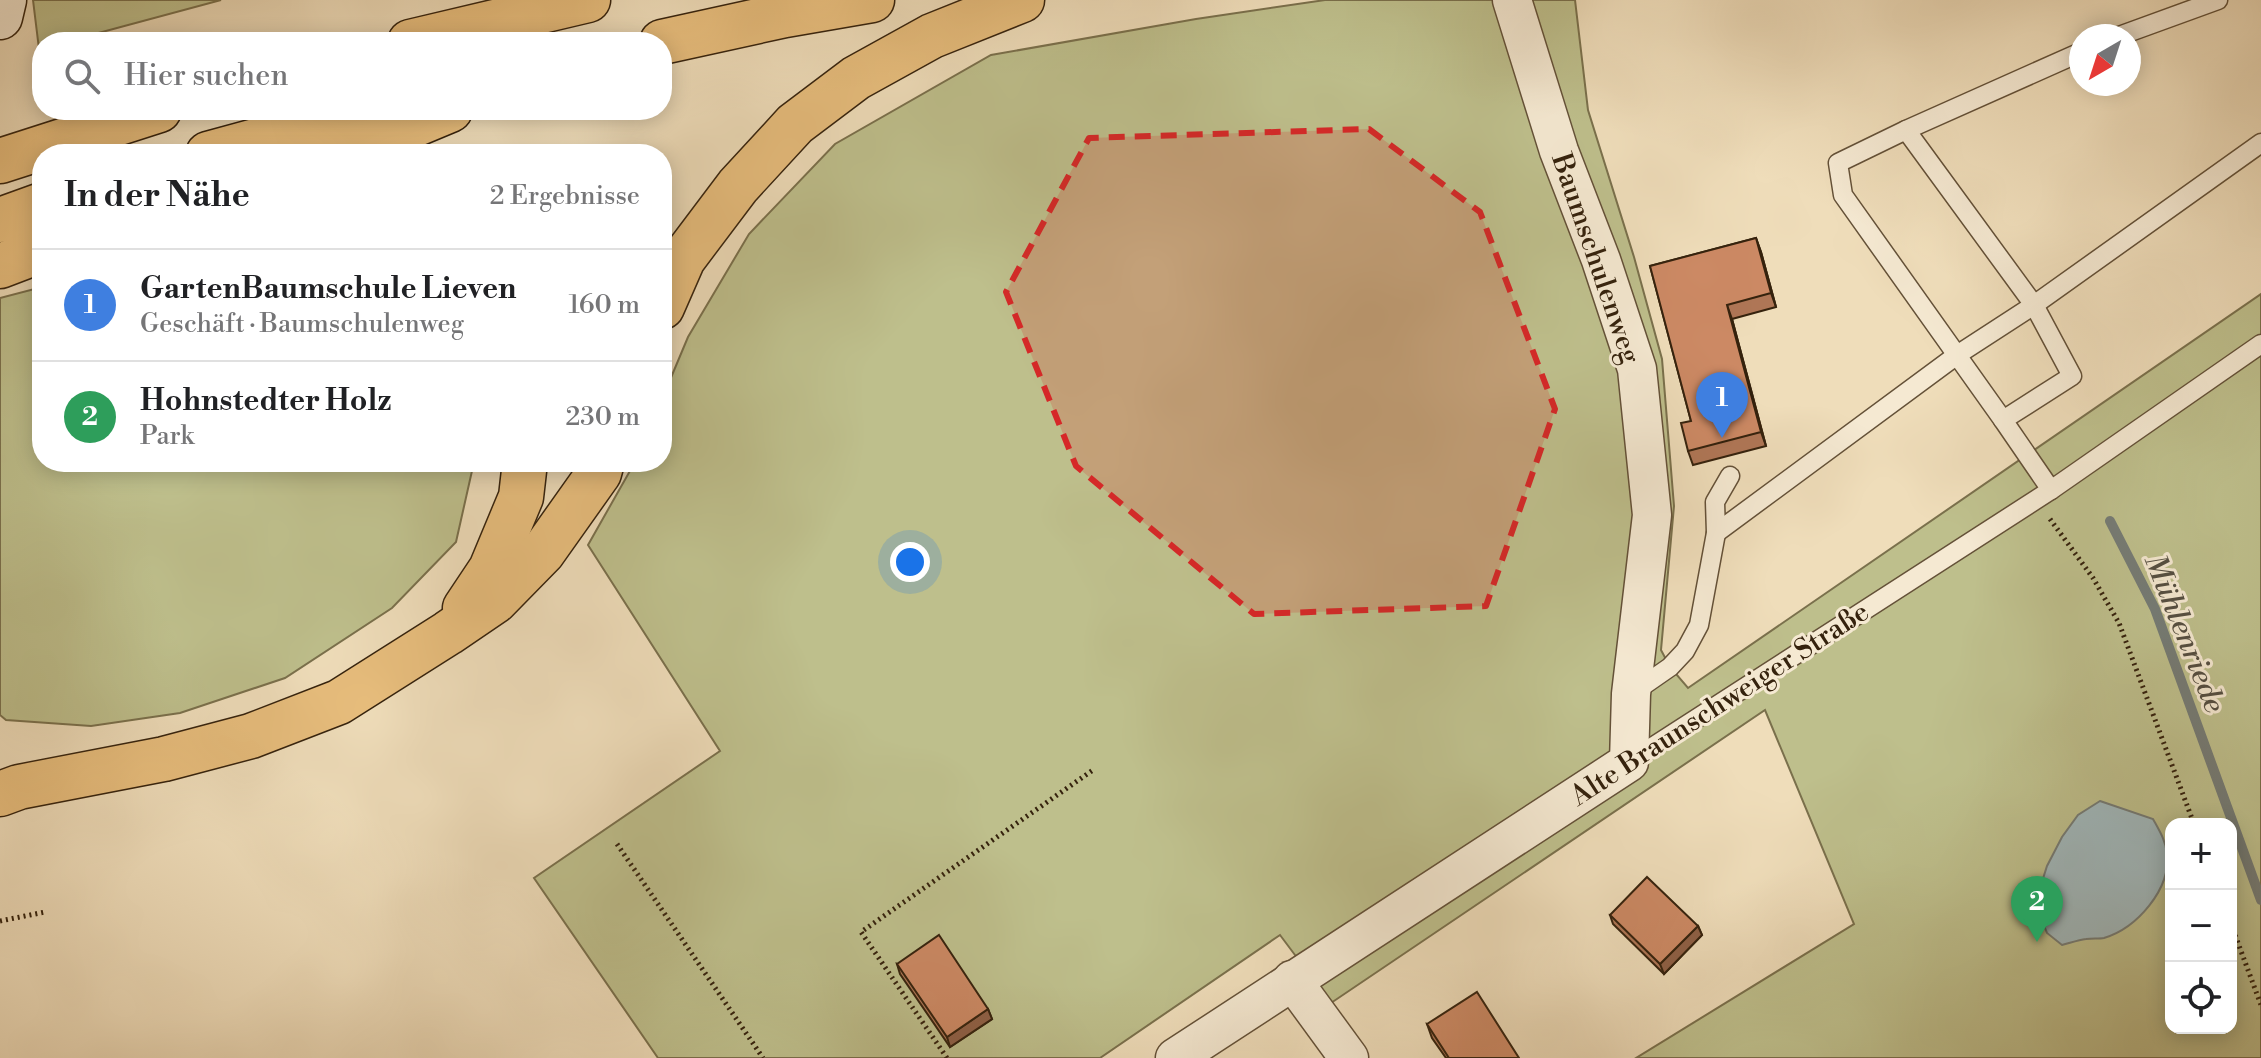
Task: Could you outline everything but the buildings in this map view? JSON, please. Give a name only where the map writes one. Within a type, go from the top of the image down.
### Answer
[{"type":"highway","points":[[405,32],[452,0]]},
{"type":"highway","points":[[452,32],[588,0]]},
{"type":"highway","points":[[672,40],[872,0]]},
{"type":"highway","points":[[672,284],[683,259],[738,186],[795,124],[856,78],[932,36],[1022,0]]},
{"type":"highway","points":[[53,144],[128,120]]},
{"type":"highway","points":[[244,144],[332,120]]},
{"type":"highway","points":[[356,144],[426,120]]},
{"type":"highway","points":[[0,161],[32,151]]},
{"type":"highway","points":[[0,220],[32,209]]},
{"type":"highway","points":[[0,266],[32,254]]},
{"type":"highway","points":[[448,633],[491,569],[521,497],[524,472]]},
{"type":"highway","points":[[5,786],[164,759],[251,736],[339,702],[495,601],[543,552],[599,472]]},
{"type":"street","name":"Baumschulenweg","points":[[1512,0],[1559,151],[1601,260],[1637,369],[1652,515],[1631,694],[1629,762]]},
{"type":"street","name":"Alte Braunschweiger Straße","points":[[1175,1058],[1629,762]]},
{"type":"street","points":[[1292,980],[1349,1058]]},
{"type":"lane","points":[[2141,27],[2198,4],[2218,0]]},
{"type":"lane","points":[[2043,496],[2003,420],[1843,195],[1838,163],[2069,57]]},
{"type":"lane","points":[[1906,130],[2034,305],[2072,376],[2003,420]]},
{"type":"lane","points":[[1716,533],[1957,355],[2034,305],[2261,143]]},
{"type":"lane","name":"Alte Braunschweiger Straße","points":[[1629,762],[2043,496],[2261,344]]},
{"type":"lane","points":[[1631,694],[1670,667],[1685,651],[1699,625],[1716,533],[1715,502],[1730,476]]},
{"type":"path","points":[[2043,496],[2064,536],[2119,623],[2192,818]]},
{"type":"path","points":[[947,1058],[861,932],[1093,770]]},
{"type":"path","points":[[617,844],[763,1058]]},
{"type":"path","points":[[0,921],[45,912]]},
{"type":"path","points":[[2237,940],[2261,1005]]},
{"type":"highlighted area","points":[[1369,129],[1480,212],[1555,409],[1486,606],[1254,614],[1076,466],[1006,292],[1089,138]]},
{"type":"green space","points":[[33,0],[221,0],[102,32],[37,32]]},
{"type":"green space","points":[[1325,0],[1575,0],[1588,110],[1662,359],[1674,506],[1661,650],[1670,667],[1688,688],[2261,294],[2261,1058],[1636,1058],[1854,924],[1765,710],[1331,1003],[1280,935],[1100,1058],[658,1058],[534,878],[720,751],[588,545],[629,472],[672,472],[672,375],[688,337],[749,234],[835,144],[991,55]]},
{"type":"green space","points":[[32,290],[32,472],[472,472],[456,542],[392,608],[285,678],[180,713],[91,726],[6,720],[0,715],[0,298]]},
{"type":"water","points":[[2100,801],[2153,819],[2165,846],[2165,874],[2158,893],[2128,926],[2104,938],[2083,939],[2062,945],[2047,933],[2035,904],[2047,866],[2078,815]]},
{"type":"waterway","name":"Mühlenriede","points":[[2110,521],[2155,609],[2261,900]]},
{"type":"place","name":"GartenBaumschule Lieven","points":[[1722,438]]},
{"type":"place","name":"Hohnstedter Holz","points":[[2037,942]]}]
